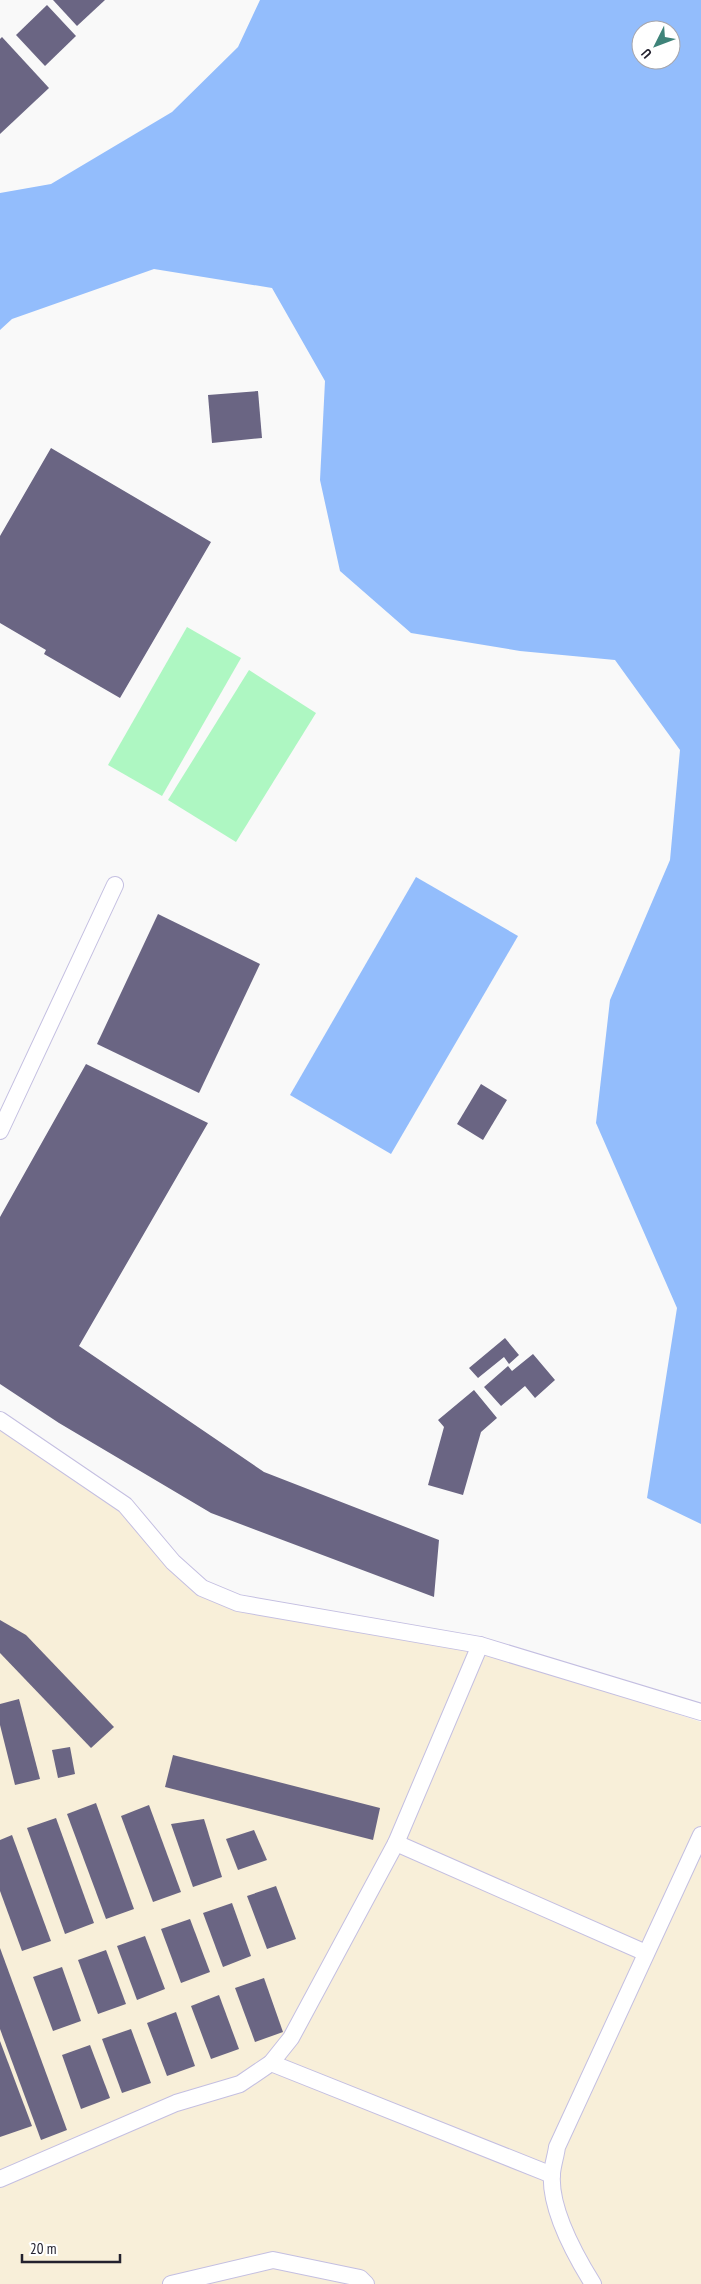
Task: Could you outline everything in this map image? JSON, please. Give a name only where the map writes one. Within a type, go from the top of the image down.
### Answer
[{"type":"lane","points":[[0,1131],[115,884]]},
{"type":"lane","points":[[0,1420],[125,1505],[173,1562],[202,1588],[238,1603],[480,1645],[701,1712]]},
{"type":"lane","points":[[0,2179],[176,2103],[240,2084],[271,2063],[292,2038],[396,1842],[480,1645]]},
{"type":"lane","points":[[593,2284],[579,2261],[559,2216],[552,2175],[557,2147],[701,1834]]},
{"type":"lane","points":[[396,1842],[646,1953]]},
{"type":"lane","points":[[271,2063],[552,2175]]},
{"type":"lane","points":[[171,2284],[273,2260],[360,2278],[366,2284]]},
{"type":"shaded area","points":[[0,1424],[123,1506],[172,1565],[235,1606],[480,1648],[701,1722],[701,2284],[0,2284]]},
{"type":"green space","points":[[187,627],[241,658],[162,796],[108,765]]},
{"type":"green space","points":[[249,670],[316,713],[236,842],[168,800]]},
{"type":"water","points":[[260,0],[701,0],[701,1524],[647,1498],[677,1308],[596,1123],[610,1000],[670,860],[680,750],[615,660],[520,651],[411,633],[340,571],[320,480],[325,381],[272,288],[154,269],[12,319],[0,330],[0,193],[51,184],[172,112],[238,47]]},
{"type":"water","points":[[416,877],[518,936],[391,1154],[290,1095]]},
{"type":"building","points":[[53,0],[105,0],[77,26]]},
{"type":"building","points":[[47,5],[76,36],[45,66],[16,35]]},
{"type":"building","points":[[2,37],[49,88],[0,134],[0,39]]},
{"type":"building","points":[[258,391],[262,438],[212,443],[208,395]]},
{"type":"building","points":[[51,448],[211,542],[120,698],[44,654],[46,650],[0,623],[0,536]]},
{"type":"building","points":[[158,914],[260,964],[199,1093],[97,1044]]},
{"type":"building","points":[[86,1064],[208,1123],[79,1346],[264,1472],[439,1540],[434,1597],[211,1513],[59,1423],[0,1384],[0,1217]]},
{"type":"building","points":[[481,1084],[507,1100],[483,1140],[457,1124]]},
{"type":"building","points":[[505,1338],[519,1355],[509,1364],[504,1357],[478,1378],[469,1368]]},
{"type":"building","points":[[533,1354],[555,1380],[535,1398],[525,1386],[501,1406],[484,1387],[508,1366],[512,1371]]},
{"type":"building","points":[[474,1390],[497,1418],[481,1432],[463,1495],[428,1485],[444,1427],[438,1420]]},
{"type":"building","points":[[0,1620],[26,1635],[114,1727],[91,1748],[0,1653]]},
{"type":"building","points":[[19,1699],[40,1779],[15,1785],[0,1725],[0,1704]]},
{"type":"building","points":[[70,1747],[75,1774],[58,1778],[52,1750]]},
{"type":"building","points":[[173,1755],[380,1808],[373,1840],[165,1787]]},
{"type":"building","points":[[96,1803],[134,1909],[106,1919],[67,1814]]},
{"type":"building","points":[[149,1805],[181,1892],[153,1902],[121,1816]]},
{"type":"building","points":[[56,1818],[94,1923],[65,1934],[27,1828]]},
{"type":"building","points":[[204,1819],[222,1877],[193,1887],[171,1824]]},
{"type":"building","points":[[254,1830],[267,1860],[238,1870],[226,1839]]},
{"type":"building","points":[[12,1835],[51,1941],[22,1951],[0,1891],[0,1840]]},
{"type":"building","points":[[276,1886],[296,1939],[267,1949],[247,1896]]},
{"type":"building","points":[[232,1903],[251,1956],[223,1967],[203,1913]]},
{"type":"building","points":[[190,1919],[210,1972],[181,1983],[161,1929]]},
{"type":"building","points":[[145,1936],[165,1989],[137,2000],[117,1946]]},
{"type":"building","points":[[0,1948],[67,2130],[41,2140],[0,2029]]},
{"type":"building","points":[[106,1950],[126,2004],[98,2014],[78,1960]]},
{"type":"building","points":[[62,1967],[81,2021],[53,2031],[33,1977]]},
{"type":"building","points":[[264,1978],[283,2032],[255,2042],[235,1988]]},
{"type":"building","points":[[219,1995],[239,2049],[211,2059],[191,2006]]},
{"type":"building","points":[[176,2012],[195,2066],[167,2076],[147,2023]]},
{"type":"building","points":[[131,2029],[151,2083],[122,2093],[102,2039]]},
{"type":"building","points":[[0,2041],[32,2126],[0,2137]]},
{"type":"building","points":[[90,2045],[110,2098],[81,2109],[62,2055]]}]
